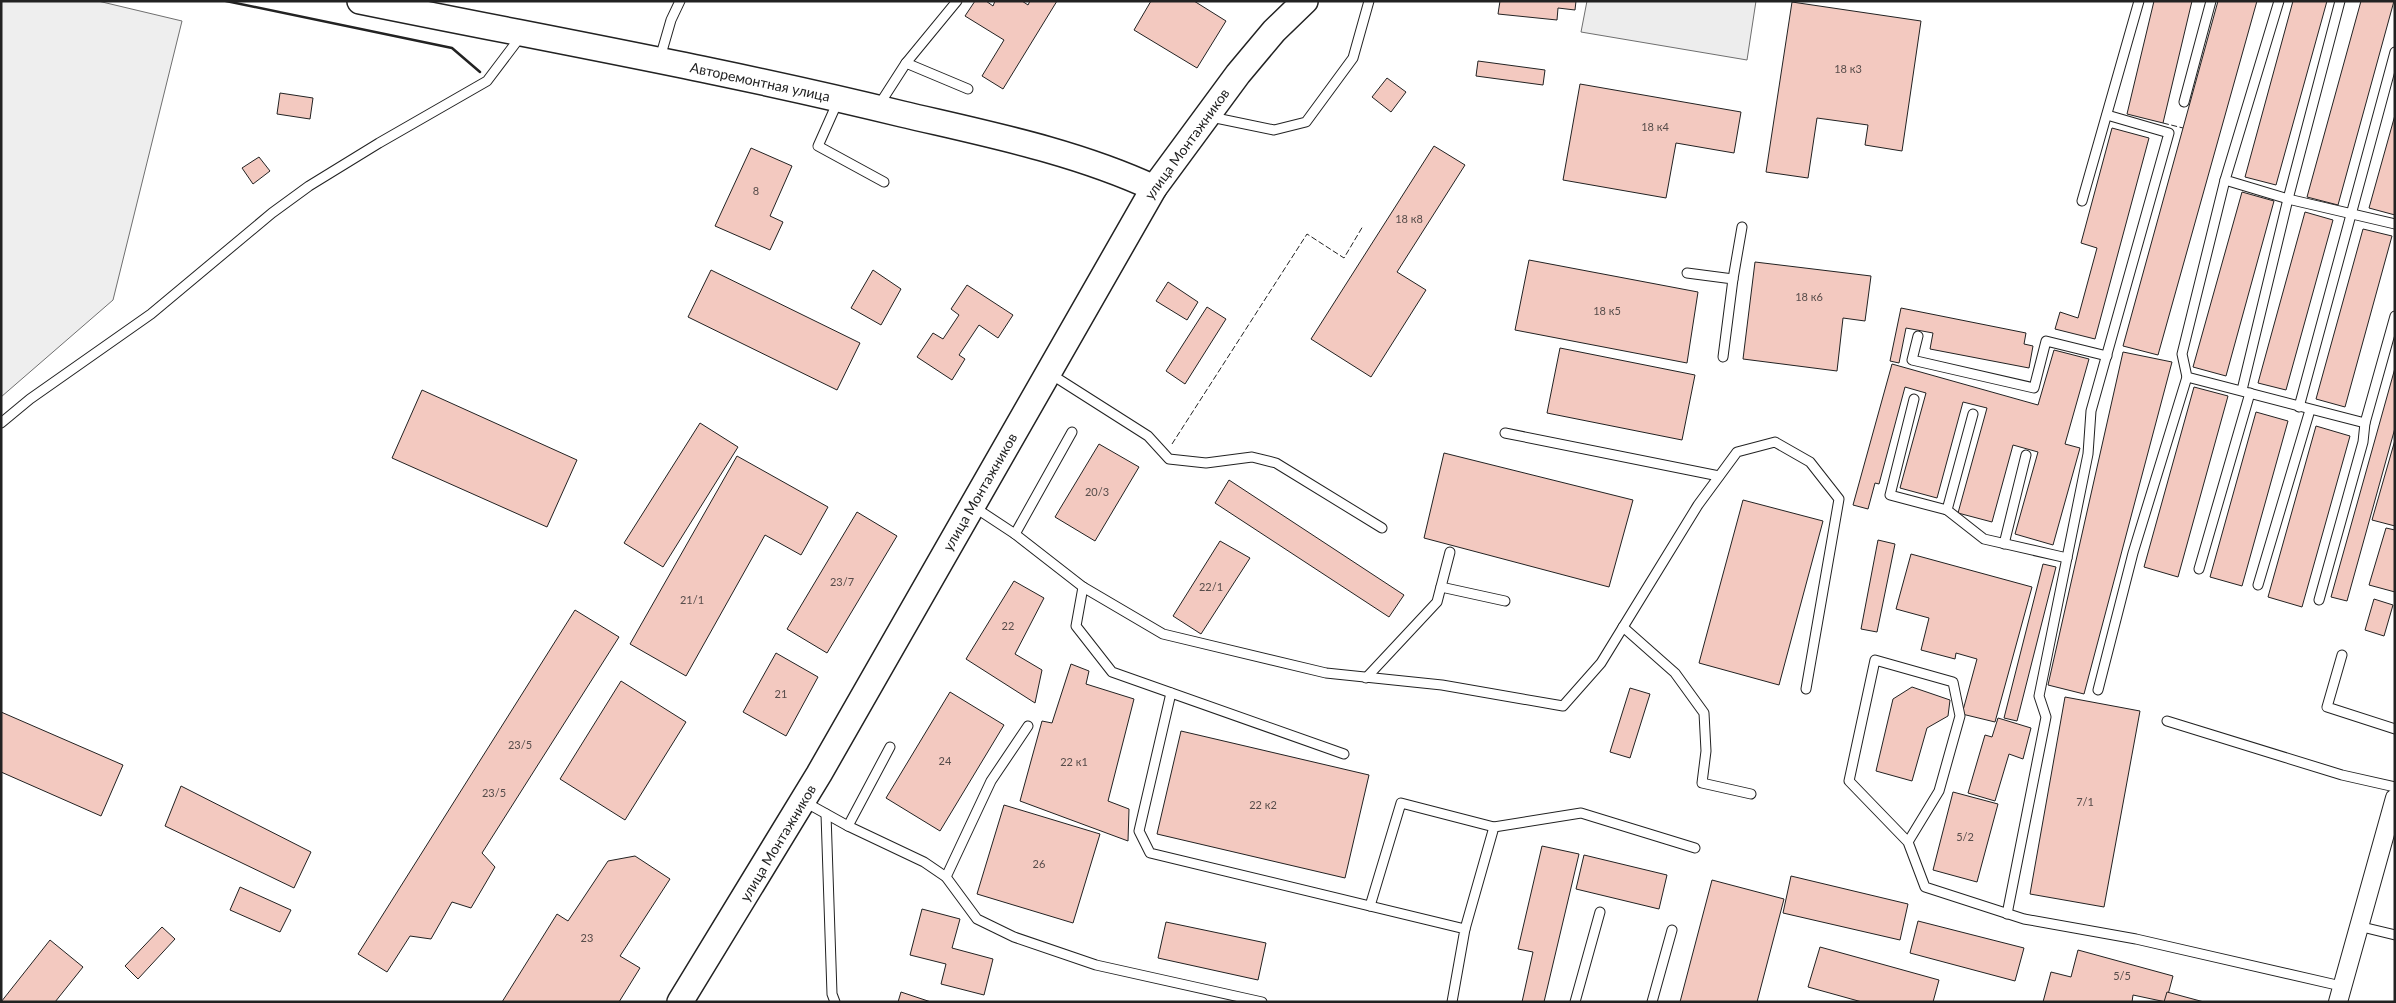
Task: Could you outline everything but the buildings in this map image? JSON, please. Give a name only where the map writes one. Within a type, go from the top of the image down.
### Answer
[{"type":"main road","name":"Авторемонтная улица","points":[[360,1],[403,6],[523,34],[659,60],[839,98],[1090,161],[1154,188]]},
{"type":"main road","name":"улица Монтажников","points":[[680,1002],[803,801],[1154,188],[1205,116],[1274,31],[1305,1]]},
{"type":"street","points":[[2340,994],[2395,798]]},
{"type":"lane","points":[[659,60],[671,20],[680,1]]},
{"type":"lane","points":[[878,108],[906,63],[957,1]]},
{"type":"lane","points":[[1205,116],[1274,130],[1306,122],[1353,58],[1369,1]]},
{"type":"lane","points":[[2082,201],[2139,1]]},
{"type":"lane","points":[[2184,102],[2211,1]]},
{"type":"lane","points":[[2098,690],[2133,553],[2187,377],[2182,354],[2225,180],[2278,1]]},
{"type":"lane","points":[[2199,569],[2246,392],[2288,199],[2340,1]]},
{"type":"lane","points":[[1,423],[30,399],[151,314],[272,213],[309,186],[487,81],[523,34]]},
{"type":"lane","points":[[2299,407],[2395,52]]},
{"type":"lane","points":[[906,63],[968,89]]},
{"type":"lane","points":[[839,98],[818,146],[884,182]]},
{"type":"lane","points":[[2006,914],[2046,717],[2039,696],[2088,454],[2091,412],[2168,133],[2107,114]]},
{"type":"lane","points":[[2225,180],[2288,199],[2395,224]]},
{"type":"lane","points":[[1723,358],[1742,227]]},
{"type":"lane","points":[[1686,273],[1733,280]]},
{"type":"lane","points":[[2319,600],[2363,442],[2365,423],[2395,316]]},
{"type":"lane","points":[[1918,336],[1912,360],[2034,388],[2046,341],[2107,356]]},
{"type":"lane","points":[[1048,373],[1148,436],[1169,459],[1206,463],[1252,457],[1276,463],[1382,528]]},
{"type":"lane","points":[[2187,377],[2365,423]]},
{"type":"lane","points":[[1914,399],[1890,495],[1947,510],[1984,539],[2067,558]]},
{"type":"lane","points":[[2258,585],[2310,410]]},
{"type":"lane","points":[[1947,510],[1973,414]]},
{"type":"lane","points":[[1015,534],[1072,432]]},
{"type":"lane","points":[[1505,433],[1720,476]]},
{"type":"lane","points":[[971,506],[1015,534],[1083,587],[1162,634],[1326,673],[1442,686],[1563,706],[1601,663],[1698,505],[1737,452],[1775,442],[1810,462],[1839,498],[1806,689]]},
{"type":"lane","points":[[2004,544],[2026,455]]},
{"type":"lane","points":[[1366,678],[1437,602],[1450,552]]},
{"type":"lane","points":[[1083,587],[1076,626],[1112,672],[1344,754]]},
{"type":"lane","points":[[1441,587],[1505,601]]},
{"type":"lane","points":[[1623,627],[1675,673],[1704,713],[1706,751],[1702,784],[1751,794]]},
{"type":"lane","points":[[2342,655],[2327,707],[2395,729]]},
{"type":"lane","points":[[1908,842],[1939,791],[1960,716],[1953,682],[1875,660],[1849,781],[1908,842],[1926,887],[2024,919],[2136,939],[2340,994]]},
{"type":"lane","points":[[1171,693],[1139,831],[1150,854],[1465,928]]},
{"type":"lane","points":[[2167,721],[2342,774],[2395,787]]},
{"type":"lane","points":[[946,877],[991,781],[1028,726]]},
{"type":"lane","points":[[848,826],[890,747]]},
{"type":"lane","points":[[803,801],[848,826],[924,862],[946,877],[977,918],[1014,937],[1096,965],[1262,1002]]},
{"type":"lane","points":[[1370,906],[1401,803],[1494,827],[1581,812],[1695,848]]},
{"type":"lane","points":[[826,814],[832,994],[835,1002]]},
{"type":"lane","points":[[1452,1002],[1465,928],[1494,827]]},
{"type":"lane","points":[[1575,1002],[1600,912]]},
{"type":"lane","points":[[2358,926],[2395,935]]},
{"type":"lane","points":[[1652,1002],[1672,930]]},
{"type":"shaded area","points":[[1,1],[98,1],[182,21],[113,300],[1,397]]},
{"type":"shaded area","points":[[1587,1],[1756,1],[1747,60],[1581,32]]},
{"type":"fence","points":[[2163,123],[2183,128]]},
{"type":"fence","points":[[1172,444],[1307,234],[1344,258],[1363,226]]},
{"type":"wall","points":[[226,1],[452,48],[480,72]]}]
